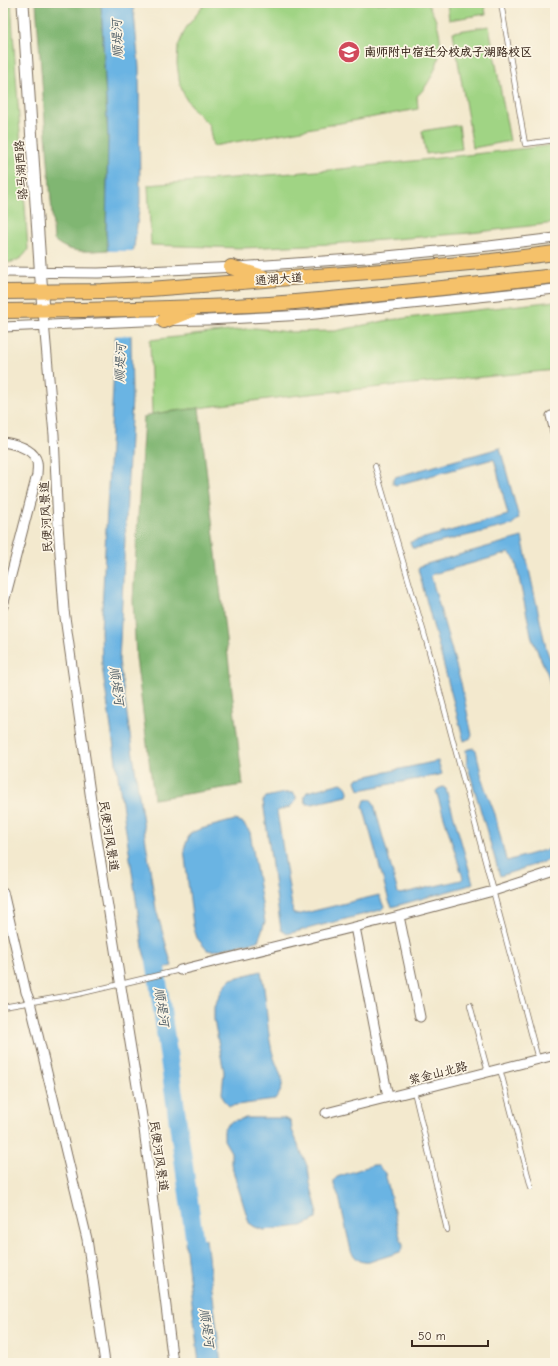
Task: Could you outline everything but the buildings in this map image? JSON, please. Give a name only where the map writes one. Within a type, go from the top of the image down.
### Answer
[{"type":"main road","name":"通湖大道","points":[[3,292],[150,289],[484,262],[555,253]]},
{"type":"main road","points":[[231,267],[271,279]]},
{"type":"main road","name":"通湖大道","points":[[3,311],[101,310],[144,315],[201,306],[269,304],[407,292],[555,276]]},
{"type":"main road","points":[[164,321],[201,306]]},
{"type":"street","name":"骆马湖西路","points":[[23,3],[43,310]]},
{"type":"street","points":[[3,272],[98,273],[231,267],[366,258],[555,238]]},
{"type":"street","points":[[3,327],[93,323],[144,315],[164,321],[306,315],[555,289]]},
{"type":"street","name":"民便河风景道","points":[[43,310],[54,435],[64,610],[92,806],[124,983],[173,1363]]},
{"type":"street","points":[[551,416],[555,432]]},
{"type":"street","points":[[3,442],[14,444],[31,454],[37,462],[37,475],[3,606]]},
{"type":"street","points":[[180,970],[399,916],[493,891],[555,871]]},
{"type":"street","points":[[3,892],[87,1239],[105,1363]]},
{"type":"street","points":[[399,916],[420,1017]]},
{"type":"street","points":[[355,927],[388,1098]]},
{"type":"street","name":"紫金山北路","points":[[326,1113],[555,1055]]},
{"type":"lane","points":[[501,3],[525,144],[555,140]]},
{"type":"lane","points":[[374,466],[426,640],[538,1059]]},
{"type":"lane","points":[[3,1007],[78,994],[180,970]]},
{"type":"lane","points":[[470,1005],[488,1072]]},
{"type":"lane","points":[[500,1069],[531,1187]]},
{"type":"lane","points":[[414,1091],[447,1230]]},
{"type":"green space","points":[[3,3],[11,3],[28,249],[18,260],[3,263]]},
{"type":"green space","points":[[36,3],[101,3],[108,138],[106,233],[109,250],[73,250],[60,245],[54,240]]},
{"type":"green space","points":[[208,3],[427,3],[439,31],[440,50],[438,60],[429,82],[417,96],[418,109],[213,146],[209,125],[194,110],[186,99],[180,85],[177,64],[178,46],[186,28],[204,5]]},
{"type":"green space","points":[[447,3],[484,3],[486,14],[449,20]]},
{"type":"green space","points":[[489,26],[510,141],[473,148],[453,32]]},
{"type":"green space","points":[[459,125],[462,149],[426,154],[422,131]]},
{"type":"green space","points":[[555,145],[555,223],[470,233],[331,244],[242,248],[151,245],[148,185],[341,169]]},
{"type":"green space","points":[[555,301],[555,370],[299,395],[152,414],[150,340],[255,328],[289,332],[335,331],[389,320]]},
{"type":"green space","points":[[199,408],[243,785],[154,799],[136,658],[133,600],[144,417],[152,414]]},
{"type":"water","points":[[101,3],[133,3],[139,67],[140,203],[130,276],[132,397],[119,661],[156,909],[172,966],[152,972],[144,954],[102,666],[101,631],[116,326],[106,233],[108,138]]},
{"type":"water","points":[[500,448],[519,518],[511,525],[412,548],[410,542],[508,515],[493,459],[396,485],[393,484],[395,477]]},
{"type":"water","points":[[522,537],[546,648],[555,672],[555,706],[548,675],[532,639],[515,559],[509,553],[433,574],[431,576],[461,683],[472,735],[471,738],[464,741],[418,569],[423,565]]},
{"type":"water","points":[[474,748],[476,750],[483,783],[495,814],[506,860],[507,861],[555,847],[555,858],[500,876],[467,764],[466,750]]},
{"type":"water","points":[[438,761],[442,774],[439,775],[359,790],[356,781],[358,778]]},
{"type":"water","points":[[341,783],[347,788],[347,796],[307,804],[305,796],[307,792]]},
{"type":"water","points":[[443,787],[446,789],[473,883],[392,907],[389,901],[363,806],[365,800],[371,800],[374,804],[398,893],[400,894],[461,880],[463,878],[436,791]]},
{"type":"water","points":[[284,793],[293,793],[296,796],[296,801],[290,807],[277,811],[293,913],[297,915],[379,895],[384,907],[381,910],[287,934],[281,930],[263,801],[266,797]]},
{"type":"water","points":[[235,820],[242,822],[250,832],[265,922],[258,941],[212,951],[207,950],[197,938],[193,925],[184,849],[190,833]]},
{"type":"water","points":[[261,971],[270,1041],[273,1055],[282,1080],[282,1088],[275,1100],[229,1106],[224,1101],[222,1093],[224,1072],[214,1020],[214,1007],[223,988],[231,979]]},
{"type":"water","points":[[246,1118],[283,1118],[291,1121],[292,1130],[308,1168],[317,1210],[316,1219],[302,1226],[264,1230],[249,1223],[231,1164],[231,1152],[224,1140],[224,1128],[232,1121]]},
{"type":"water","points":[[377,1165],[385,1173],[403,1247],[400,1252],[369,1262],[363,1262],[358,1260],[351,1251],[334,1180],[337,1177]]},
{"type":"water","points":[[206,1239],[221,1363],[199,1363],[185,1242]]},
{"type":"pier","points":[[107,251],[136,251],[132,276],[133,335],[113,336],[114,326]]},
{"type":"waterway","name":"顺堤河","points":[[153,946],[198,1265]]},
{"type":"place","name":"南师附中宿迁分校成子湖路校区","points":[[349,52]]}]
